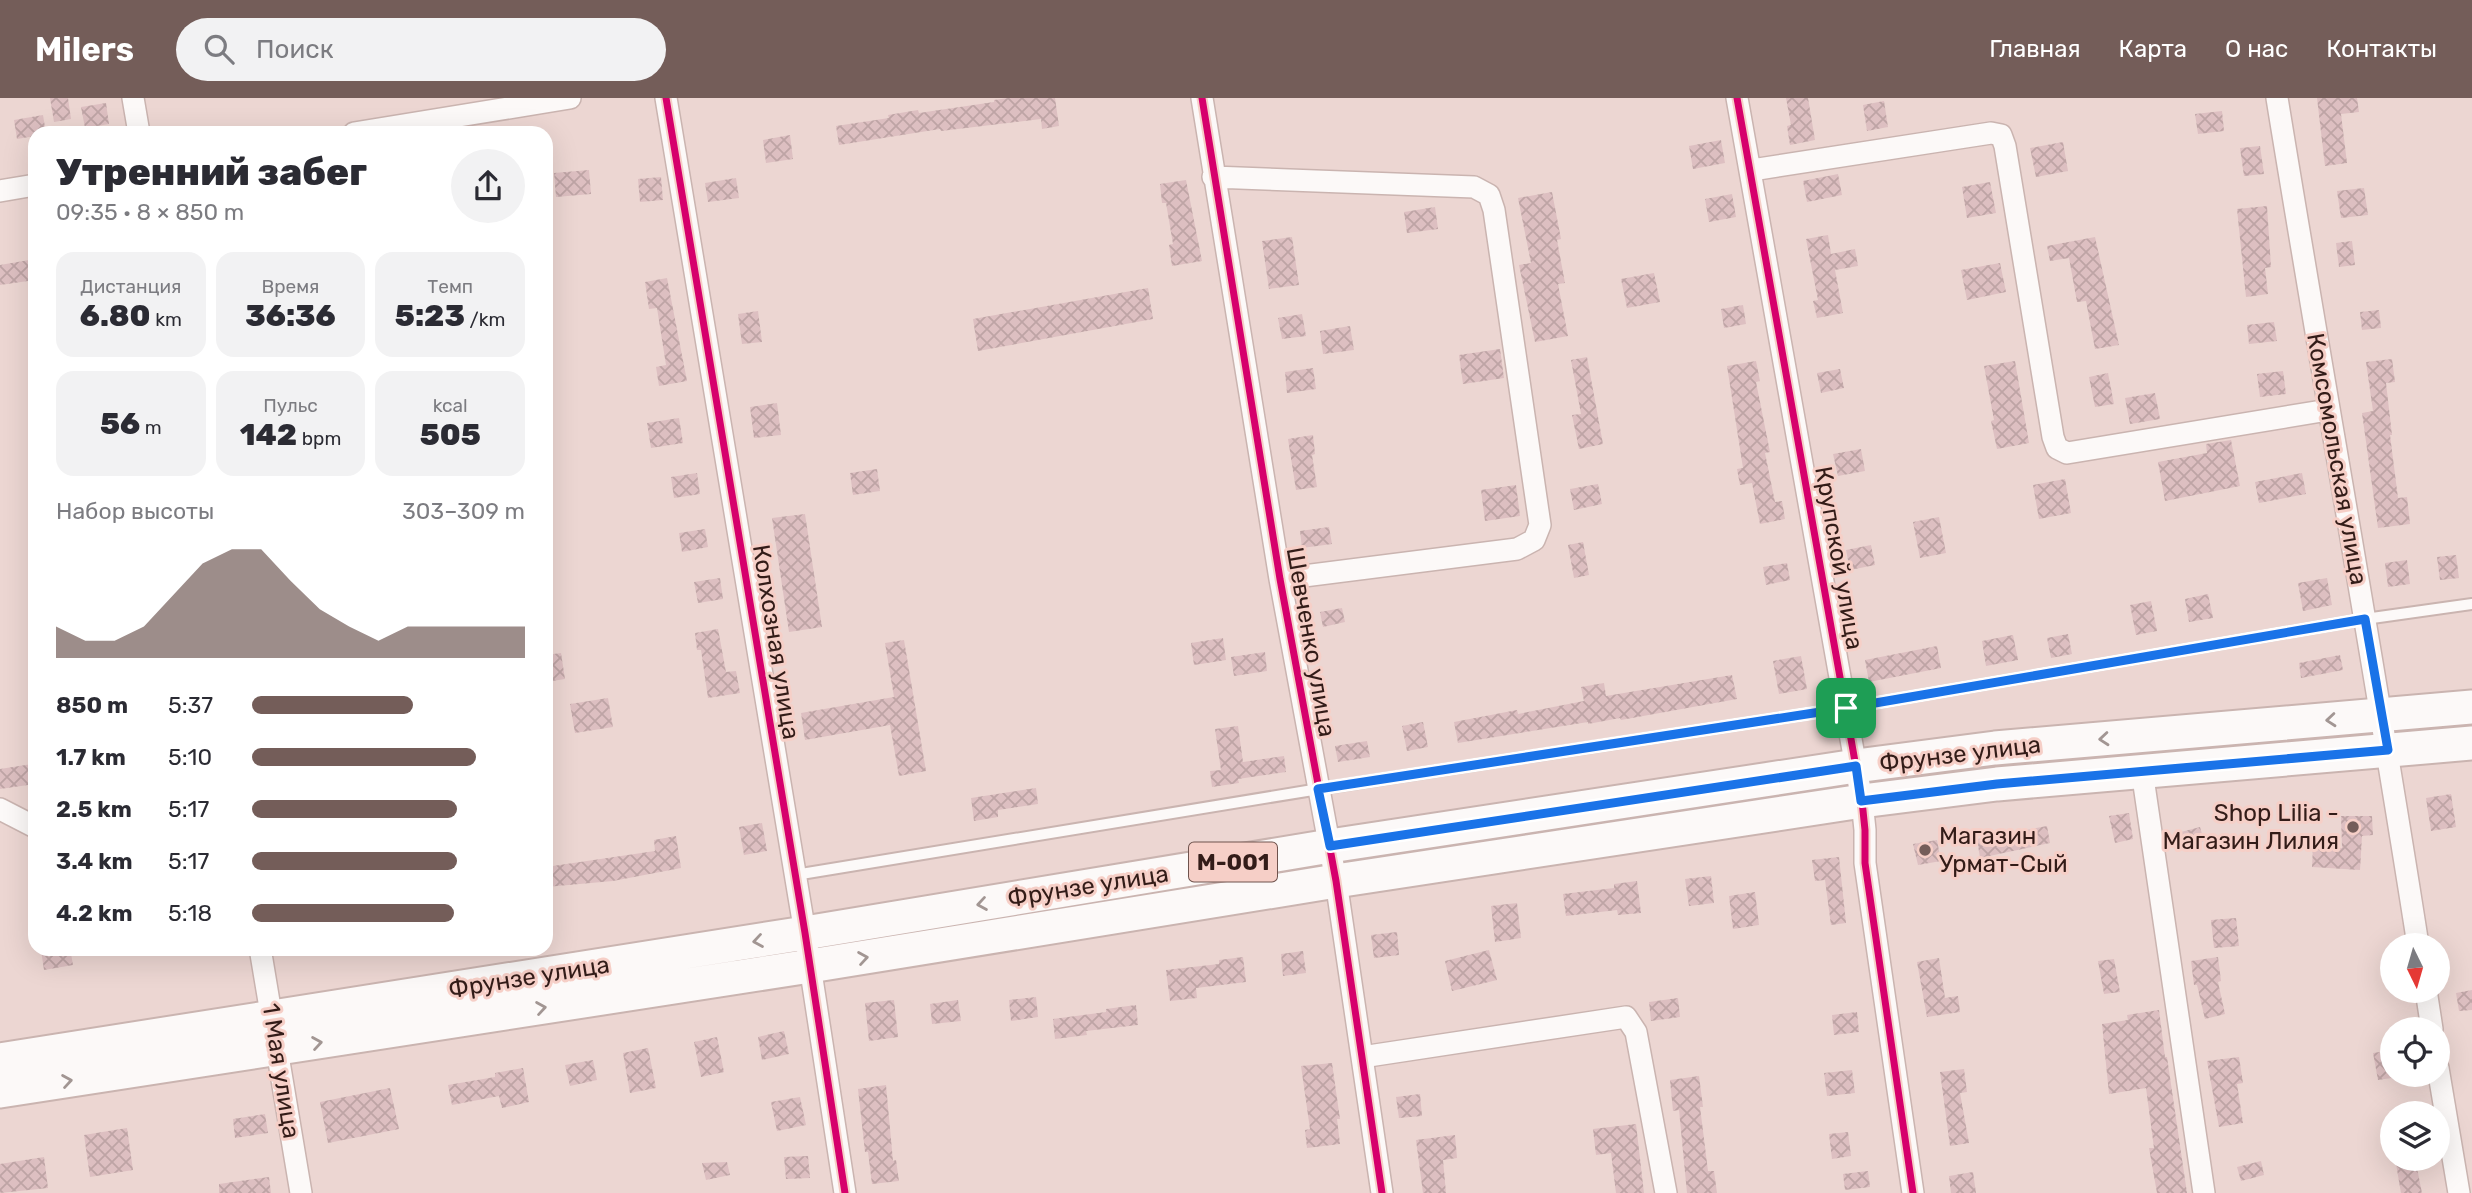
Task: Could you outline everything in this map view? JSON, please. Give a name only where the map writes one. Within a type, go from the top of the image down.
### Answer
[{"type":"main road","name":"Фрунзе улица","points":[[0,1091],[275,1034],[805,933],[1330,846],[1856,766],[1995,748],[2472,707]]},
{"type":"main road","name":"Фрунзе улица","points":[[0,1060],[275,1034],[810,966],[1336,881],[1861,801],[1997,784],[2472,743]]},
{"type":"street","points":[[133,98],[138,126]]},
{"type":"street","points":[[397,126],[570,98]]},
{"type":"street","name":"Колхозная улица","points":[[666,98],[805,933],[845,1193]]},
{"type":"street","name":"Шевченко улица","points":[[1202,98],[1280,579],[1336,881],[1382,1193]]},
{"type":"street","name":"Крупской улица","points":[[1737,98],[1752,170],[1856,766],[1865,830],[1865,863],[1913,1193]]},
{"type":"street","name":"Комсомольская улица","points":[[2277,98],[2388,750],[2416,933]]},
{"type":"street","points":[[1752,170],[1991,133],[2001,135],[2053,437],[2057,448],[2067,453],[2328,410]]},
{"type":"street","points":[[1213,177],[1474,187],[1489,195],[1494,211],[1540,526],[1534,540],[1517,549],[1280,579]]},
{"type":"street","points":[[0,191],[28,186]]},
{"type":"street","points":[[2142,771],[2204,1193]]},
{"type":"street","points":[[0,809],[28,823]]},
{"type":"street","name":"1 Мая улица","points":[[261,956],[301,1193]]},
{"type":"street","points":[[1363,1057],[1626,1017],[1636,1032],[1666,1193]]},
{"type":"street","points":[[2441,1087],[2459,1193]]},
{"type":"lane","points":[[795,875],[1318,789],[1846,708],[2365,619],[2472,604]]},
{"type":"building","points":[[50,98],[68,98],[71,119],[54,122]]},
{"type":"building","points":[[1008,98],[1055,98],[1059,126],[1042,129],[1041,119],[940,129],[839,145],[836,126],[889,118],[888,115],[918,110],[919,113]]},
{"type":"building","points":[[1786,98],[1808,98],[1815,140],[1790,145],[1787,126],[1791,125]]},
{"type":"building","points":[[2317,98],[2357,98],[2359,112],[2341,114],[2347,163],[2325,166]]},
{"type":"building","points":[[1884,101],[1888,127],[1867,131],[1863,105]]},
{"type":"building","points":[[106,103],[109,124],[85,126],[81,107]]},
{"type":"building","points":[[2222,111],[2224,131],[2198,134],[2195,114]]},
{"type":"building","points":[[43,115],[45,126],[28,126],[28,137],[17,139],[14,120]]},
{"type":"building","points":[[790,135],[793,159],[766,163],[763,140]]},
{"type":"building","points":[[1721,140],[1725,163],[1693,169],[1689,146]]},
{"type":"building","points":[[2063,142],[2068,171],[2036,177],[2030,148]]},
{"type":"building","points":[[2260,146],[2264,174],[2244,176],[2240,148]]},
{"type":"building","points":[[589,170],[591,194],[556,197],[554,173]]},
{"type":"building","points":[[1838,174],[1842,195],[1807,202],[1803,181]]},
{"type":"building","points":[[661,177],[663,200],[640,202],[638,179]]},
{"type":"building","points":[[736,178],[739,198],[708,202],[705,183]]},
{"type":"building","points":[[1186,180],[1202,261],[1172,266],[1169,245],[1173,244],[1160,184]]},
{"type":"building","points":[[1990,182],[1996,213],[1967,218],[1962,187]]},
{"type":"building","points":[[2364,188],[2368,215],[2341,218],[2337,191]]},
{"type":"building","points":[[1552,192],[1561,239],[1557,240],[1565,283],[1558,284],[1568,336],[1535,342],[1519,265],[1531,263],[1518,198]]},
{"type":"building","points":[[1732,194],[1736,217],[1709,222],[1705,199]]},
{"type":"building","points":[[2267,206],[2271,267],[2265,268],[2268,294],[2246,297],[2237,209]]},
{"type":"building","points":[[1435,207],[1438,229],[1407,233],[1404,212]]},
{"type":"building","points":[[1828,235],[1831,254],[1855,249],[1858,266],[1835,270],[1843,313],[1817,318],[1813,301],[1818,300],[1806,239]]},
{"type":"building","points":[[1292,237],[1299,285],[1269,289],[1262,241]]},
{"type":"building","points":[[2095,237],[2119,345],[2095,349],[2086,301],[2077,302],[2069,258],[2050,261],[2047,246]]},
{"type":"building","points":[[2352,241],[2355,265],[2339,267],[2336,243]]},
{"type":"building","points":[[28,260],[28,281],[0,285],[0,265]]},
{"type":"building","points":[[2000,263],[2006,292],[1967,300],[1961,270]]},
{"type":"building","points":[[1654,273],[1660,302],[1627,308],[1621,279]]},
{"type":"building","points":[[667,278],[687,381],[659,386],[656,367],[666,365],[657,308],[649,309],[645,282]]},
{"type":"building","points":[[1148,288],[1153,319],[978,351],[973,319]]},
{"type":"building","points":[[1743,305],[1746,324],[1724,328],[1721,309]]},
{"type":"building","points":[[2379,310],[2381,328],[2362,330],[2360,312]]},
{"type":"building","points":[[758,311],[762,342],[742,344],[738,314]]},
{"type":"building","points":[[1302,314],[1306,336],[1282,339],[1278,318]]},
{"type":"building","points":[[2274,322],[2277,341],[2249,344],[2247,325]]},
{"type":"building","points":[[1350,326],[1354,350],[1323,354],[1320,331]]},
{"type":"building","points":[[1500,349],[1504,378],[1463,384],[1459,355]]},
{"type":"building","points":[[1587,357],[1603,444],[1579,449],[1572,415],[1581,414],[1571,360]]},
{"type":"building","points":[[2392,359],[2395,382],[2386,383],[2390,435],[2398,498],[2407,497],[2410,524],[2378,528],[2362,413],[2373,411],[2366,362]]},
{"type":"building","points":[[1756,361],[1760,381],[1756,382],[1770,452],[1765,453],[1775,502],[1782,501],[1785,519],[1760,524],[1752,483],[1740,485],[1737,469],[1743,468],[1727,366]]},
{"type":"building","points":[[2015,361],[2029,443],[1997,449],[1984,366]]},
{"type":"building","points":[[1313,368],[1316,389],[1287,393],[1285,372]]},
{"type":"building","points":[[1840,369],[1844,388],[1821,393],[1817,373]]},
{"type":"building","points":[[2283,371],[2286,394],[2260,397],[2257,374]]},
{"type":"building","points":[[2108,373],[2114,404],[2095,407],[2089,377]]},
{"type":"building","points":[[2155,393],[2160,419],[2130,424],[2125,398]]},
{"type":"building","points":[[777,403],[781,435],[754,438],[750,407]]},
{"type":"building","points":[[679,418],[683,443],[651,448],[647,423]]},
{"type":"building","points":[[1313,435],[1315,454],[1312,455],[1317,487],[1296,490],[1288,439]]},
{"type":"building","points":[[2231,440],[2240,486],[2165,501],[2158,462],[2207,453],[2206,444]]},
{"type":"building","points":[[1861,449],[1865,471],[1838,476],[1833,454]]},
{"type":"building","points":[[877,469],[880,491],[853,495],[850,473]]},
{"type":"building","points":[[697,473],[700,494],[674,498],[671,477]]},
{"type":"building","points":[[2302,473],[2306,494],[2259,503],[2255,482]]},
{"type":"building","points":[[2065,479],[2071,513],[2039,519],[2033,485]]},
{"type":"building","points":[[1598,484],[1602,504],[1574,510],[1570,489]]},
{"type":"building","points":[[1516,485],[1520,516],[1485,521],[1481,490]]},
{"type":"building","points":[[805,514],[822,627],[789,632],[772,518]]},
{"type":"building","points":[[1939,517],[1946,553],[1920,558],[1913,522]]},
{"type":"building","points":[[1329,527],[1332,544],[1302,548],[1300,531]]},
{"type":"building","points":[[705,529],[708,547],[682,552],[679,533]]},
{"type":"building","points":[[1583,542],[1589,575],[1574,578],[1568,545]]},
{"type":"building","points":[[1871,545],[1875,565],[1850,570],[1846,550]]},
{"type":"building","points":[[2456,555],[2459,578],[2440,580],[2437,557]]},
{"type":"building","points":[[2407,560],[2410,584],[2388,587],[2385,563]]},
{"type":"building","points":[[1787,563],[1790,580],[1766,585],[1763,567]]},
{"type":"building","points":[[720,578],[723,599],[698,603],[694,582]]},
{"type":"building","points":[[2327,578],[2332,605],[2303,611],[2298,583]]},
{"type":"building","points":[[2208,594],[2213,618],[2189,622],[2185,599]]},
{"type":"building","points":[[2151,601],[2157,631],[2136,635],[2130,605]]},
{"type":"building","points":[[1342,608],[1345,622],[1323,627],[1320,612]]},
{"type":"building","points":[[718,629],[726,672],[736,671],[740,693],[708,698],[701,650],[697,650],[695,633]]},
{"type":"building","points":[[2068,634],[2072,654],[2051,658],[2047,638]]},
{"type":"building","points":[[2013,635],[2018,660],[1986,666],[1982,641]]},
{"type":"building","points":[[1223,638],[1226,660],[1194,665],[1191,643]]},
{"type":"building","points":[[904,640],[926,771],[899,776],[890,725],[805,740],[801,713],[894,697],[885,643]]},
{"type":"building","points":[[1937,646],[1941,668],[1869,682],[1865,660]]},
{"type":"building","points":[[1265,652],[1267,671],[1234,676],[1231,657]]},
{"type":"building","points":[[561,653],[565,679],[553,681],[553,654]]},
{"type":"building","points":[[2340,655],[2343,670],[2301,678],[2299,663]]},
{"type":"building","points":[[1801,656],[1807,689],[1779,694],[1773,661]]},
{"type":"building","points":[[1732,675],[1737,699],[1621,720],[1588,722],[1458,743],[1454,722],[1517,710],[1518,714],[1584,701],[1581,687],[1604,683],[1606,696]]},
{"type":"building","points":[[608,698],[613,727],[575,733],[570,704]]},
{"type":"building","points":[[1423,722],[1428,747],[1407,751],[1402,726]]},
{"type":"building","points":[[1238,726],[1243,762],[1284,756],[1286,772],[1238,779],[1239,783],[1212,787],[1210,771],[1221,770],[1215,729]]},
{"type":"building","points":[[1367,741],[1370,757],[1338,762],[1335,746]]},
{"type":"building","points":[[28,765],[28,785],[0,789],[0,769]]},
{"type":"building","points":[[1036,788],[1038,804],[998,810],[998,817],[974,821],[971,798]]},
{"type":"building","points":[[2451,794],[2456,827],[2431,831],[2426,798]]},
{"type":"building","points":[[2129,813],[2133,839],[2115,843],[2109,816]]},
{"type":"building","points":[[2341,816],[2372,816],[2373,835],[2362,836],[2360,870],[2312,867],[2313,846],[2342,848]]},
{"type":"building","points":[[762,823],[767,851],[744,855],[739,827]]},
{"type":"building","points":[[2047,826],[2050,843],[1980,858],[1977,839]]},
{"type":"building","points":[[2200,827],[2204,841],[2181,847],[2177,833]]},
{"type":"building","points":[[676,836],[681,868],[613,881],[553,886],[553,866],[655,851],[654,840]]},
{"type":"building","points":[[1937,840],[1941,861],[1918,865],[1913,844]]},
{"type":"building","points":[[1839,857],[1846,923],[1831,925],[1825,880],[1815,881],[1812,860]]},
{"type":"building","points":[[1711,876],[1714,903],[1689,906],[1685,879]]},
{"type":"building","points":[[1637,881],[1641,913],[1618,915],[1617,910],[1566,916],[1563,894],[1614,888],[1614,884]]},
{"type":"building","points":[[1755,892],[1759,925],[1733,929],[1729,896]]},
{"type":"building","points":[[1517,903],[1521,938],[1495,942],[1491,906]]},
{"type":"building","points":[[2236,918],[2239,946],[2214,948],[2211,920]]},
{"type":"building","points":[[1397,932],[1399,955],[1374,958],[1371,935]]},
{"type":"building","points":[[1489,950],[1497,980],[1452,991],[1445,961]]},
{"type":"building","points":[[1303,951],[1306,973],[1283,976],[1281,954]]},
{"type":"building","points":[[42,956],[71,956],[73,965],[44,970]]},
{"type":"building","points":[[1243,957],[1246,982],[1196,988],[1197,998],[1170,1001],[1166,970],[1219,964],[1219,960]]},
{"type":"building","points":[[2218,957],[2221,981],[2218,982],[2225,1014],[2205,1019],[2197,985],[2194,985],[2191,961]]},
{"type":"building","points":[[1939,958],[1945,998],[1958,996],[1960,1012],[1927,1017],[1917,962]]},
{"type":"building","points":[[2114,959],[2120,992],[2104,994],[2098,961]]},
{"type":"building","points":[[2472,990],[2472,1010],[2459,1011],[2456,993]]},
{"type":"building","points":[[1036,997],[1038,1017],[1011,1021],[1009,1000]]},
{"type":"building","points":[[1678,998],[1680,1017],[1651,1021],[1649,1002]]},
{"type":"building","points":[[894,1000],[898,1037],[869,1041],[865,1003]]},
{"type":"building","points":[[958,1000],[961,1021],[932,1024],[930,1004]]},
{"type":"building","points":[[1136,1005],[1138,1025],[1086,1031],[1087,1035],[1055,1039],[1053,1019]]},
{"type":"building","points":[[2159,1010],[2187,1193],[2157,1193],[2149,1148],[2154,1148],[2146,1088],[2109,1094],[2102,1024],[2128,1020],[2127,1015]]},
{"type":"building","points":[[1857,1012],[1859,1032],[1834,1035],[1832,1015]]},
{"type":"building","points":[[784,1031],[789,1054],[762,1060],[758,1037]]},
{"type":"building","points":[[717,1037],[724,1072],[701,1077],[694,1042]]},
{"type":"building","points":[[648,1048],[656,1088],[630,1093],[623,1053]]},
{"type":"building","points":[[2380,1052],[2380,1080],[2378,1080],[2373,1053]]},
{"type":"building","points":[[2239,1057],[2243,1083],[2237,1084],[2243,1123],[2219,1127],[2207,1061]]},
{"type":"building","points":[[593,1060],[597,1080],[570,1086],[565,1065]]},
{"type":"building","points":[[1332,1063],[1340,1119],[1337,1119],[1340,1144],[1307,1148],[1305,1130],[1310,1129],[1301,1066]]},
{"type":"building","points":[[523,1068],[529,1102],[502,1108],[499,1096],[452,1105],[448,1085],[495,1077],[495,1073]]},
{"type":"building","points":[[1964,1069],[1967,1092],[1960,1093],[1969,1143],[1950,1146],[1940,1072]]},
{"type":"building","points":[[1852,1070],[1855,1093],[1827,1096],[1824,1073]]},
{"type":"building","points":[[1699,1076],[1708,1171],[1714,1171],[1717,1193],[1687,1193],[1679,1110],[1673,1111],[1670,1080]]},
{"type":"building","points":[[886,1085],[893,1161],[896,1160],[899,1181],[872,1184],[868,1152],[865,1152],[858,1089]]},
{"type":"building","points":[[390,1088],[399,1129],[328,1143],[320,1102]]},
{"type":"building","points":[[1420,1094],[1422,1116],[1399,1118],[1396,1097]]},
{"type":"building","points":[[800,1097],[806,1125],[777,1131],[771,1102]]},
{"type":"building","points":[[265,1114],[268,1133],[235,1138],[233,1119]]},
{"type":"building","points":[[1636,1124],[1644,1193],[1616,1193],[1611,1153],[1596,1155],[1593,1129]]},
{"type":"building","points":[[127,1128],[133,1170],[90,1177],[84,1135]]},
{"type":"building","points":[[1848,1132],[1851,1156],[1832,1159],[1829,1134]]},
{"type":"building","points":[[1455,1135],[1457,1158],[1443,1160],[1446,1193],[1423,1193],[1416,1140]]},
{"type":"building","points":[[808,1156],[810,1178],[786,1179],[784,1157]]},
{"type":"building","points":[[44,1157],[48,1188],[0,1193],[0,1164]]},
{"type":"building","points":[[2261,1161],[2264,1175],[2241,1181],[2237,1167]]},
{"type":"building","points":[[727,1162],[730,1175],[706,1180],[702,1163]]},
{"type":"building","points":[[1868,1171],[1870,1187],[1845,1190],[1843,1174]]},
{"type":"building","points":[[2397,1171],[2418,1171],[2422,1193],[2401,1193]]},
{"type":"building","points":[[1973,1172],[1976,1193],[1951,1193],[1949,1176]]},
{"type":"building","points":[[269,1177],[271,1193],[219,1193],[219,1184]]},
{"type":"cycle path","points":[[666,98],[805,933],[845,1193]]},
{"type":"cycle path","points":[[1202,98],[1280,579],[1336,881],[1382,1193]]},
{"type":"cycle path","points":[[1737,98],[1862,801],[1865,863],[1913,1193]]},
{"type":"place","name":"Shop Lilia - Магазин Лилия","points":[[2353,827]]},
{"type":"place","name":"Магазин Урмат-Сый","points":[[1925,850]]},
{"type":"route","points":[[2365,619],[2388,750],[1997,784],[1861,801],[1856,766],[1330,846],[1318,789],[1846,708],[2365,619]]}]
